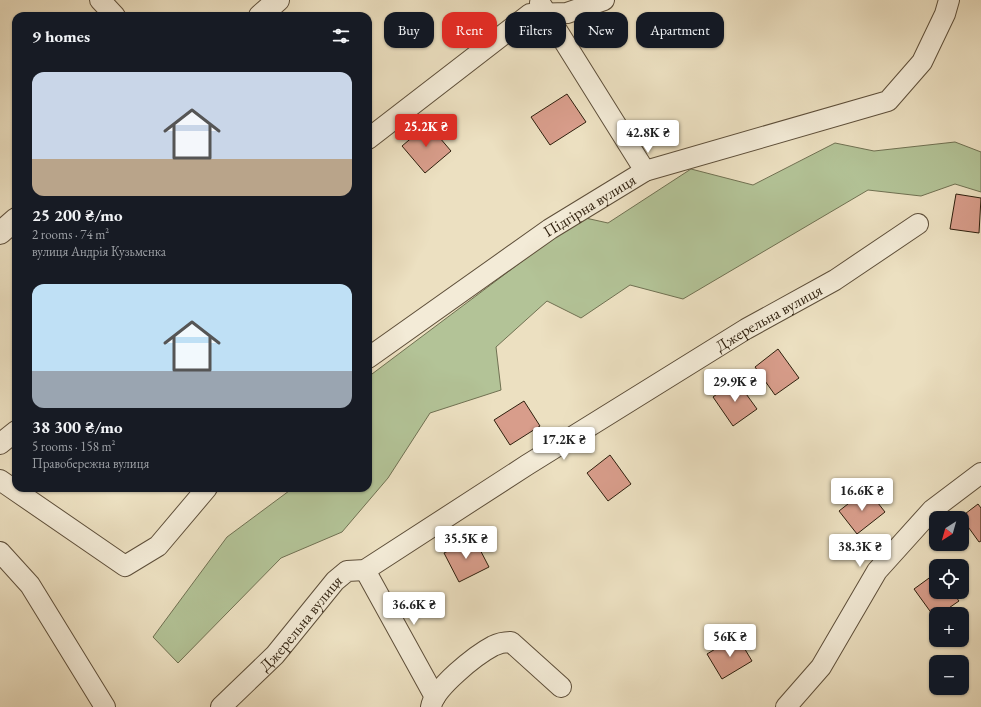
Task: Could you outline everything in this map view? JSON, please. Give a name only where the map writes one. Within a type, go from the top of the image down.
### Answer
[{"type":"street","points":[[100,0],[111,12]]},
{"type":"street","points":[[264,12],[278,0]]},
{"type":"street","points":[[372,136],[542,6],[567,13],[604,0]]},
{"type":"street","name":"Підгірна вулиця","points":[[372,355],[550,228],[645,171],[888,101],[922,62],[945,14],[950,0]]},
{"type":"street","points":[[542,6],[645,171]]},
{"type":"street","points":[[0,233],[12,223]]},
{"type":"street","name":"Джерельна вулиця","points":[[221,707],[275,655],[336,581],[347,571],[365,570],[526,465],[746,329],[835,280],[918,224]]},
{"type":"street","points":[[0,444],[12,434]]},
{"type":"street","points":[[786,707],[821,667],[877,571],[932,510],[981,472]]},
{"type":"street","points":[[0,480],[12,488]]},
{"type":"street","points":[[18,492],[126,566],[158,546],[204,492]]},
{"type":"street","points":[[0,552],[30,586],[104,707]]},
{"type":"street","points":[[365,570],[433,702],[475,659],[494,645],[504,642],[511,642],[561,688]]},
{"type":"green space","points":[[955,142],[981,152],[981,192],[955,184],[921,196],[868,190],[683,299],[630,285],[581,318],[547,301],[496,347],[501,390],[430,413],[388,478],[342,532],[281,558],[178,663],[153,637],[227,537],[288,492],[372,492],[372,374],[581,217],[608,223],[691,169],[753,185],[835,143],[874,151]]},
{"type":"building","points":[[567,94],[586,122],[550,145],[531,117]]},
{"type":"building","points":[[428,124],[451,151],[425,173],[402,146]]},
{"type":"building","points":[[956,194],[981,198],[979,233],[950,229]]},
{"type":"building","points":[[778,349],[799,378],[775,395],[755,367]]},
{"type":"building","points":[[736,380],[757,409],[733,426],[713,397]]},
{"type":"building","points":[[524,401],[540,426],[510,445],[494,420]]},
{"type":"building","points":[[610,455],[631,484],[608,501],[587,473]]},
{"type":"building","points":[[867,489],[885,512],[857,534],[839,511]]},
{"type":"building","points":[[978,504],[981,508],[981,541],[979,542],[969,528],[969,511]]},
{"type":"building","points":[[474,538],[489,567],[459,582],[444,553]]},
{"type":"building","points":[[929,578],[929,599],[957,599],[959,601],[950,607],[929,607],[929,610],[914,589]]},
{"type":"building","points":[[737,636],[752,661],[722,679],[707,654]]}]
